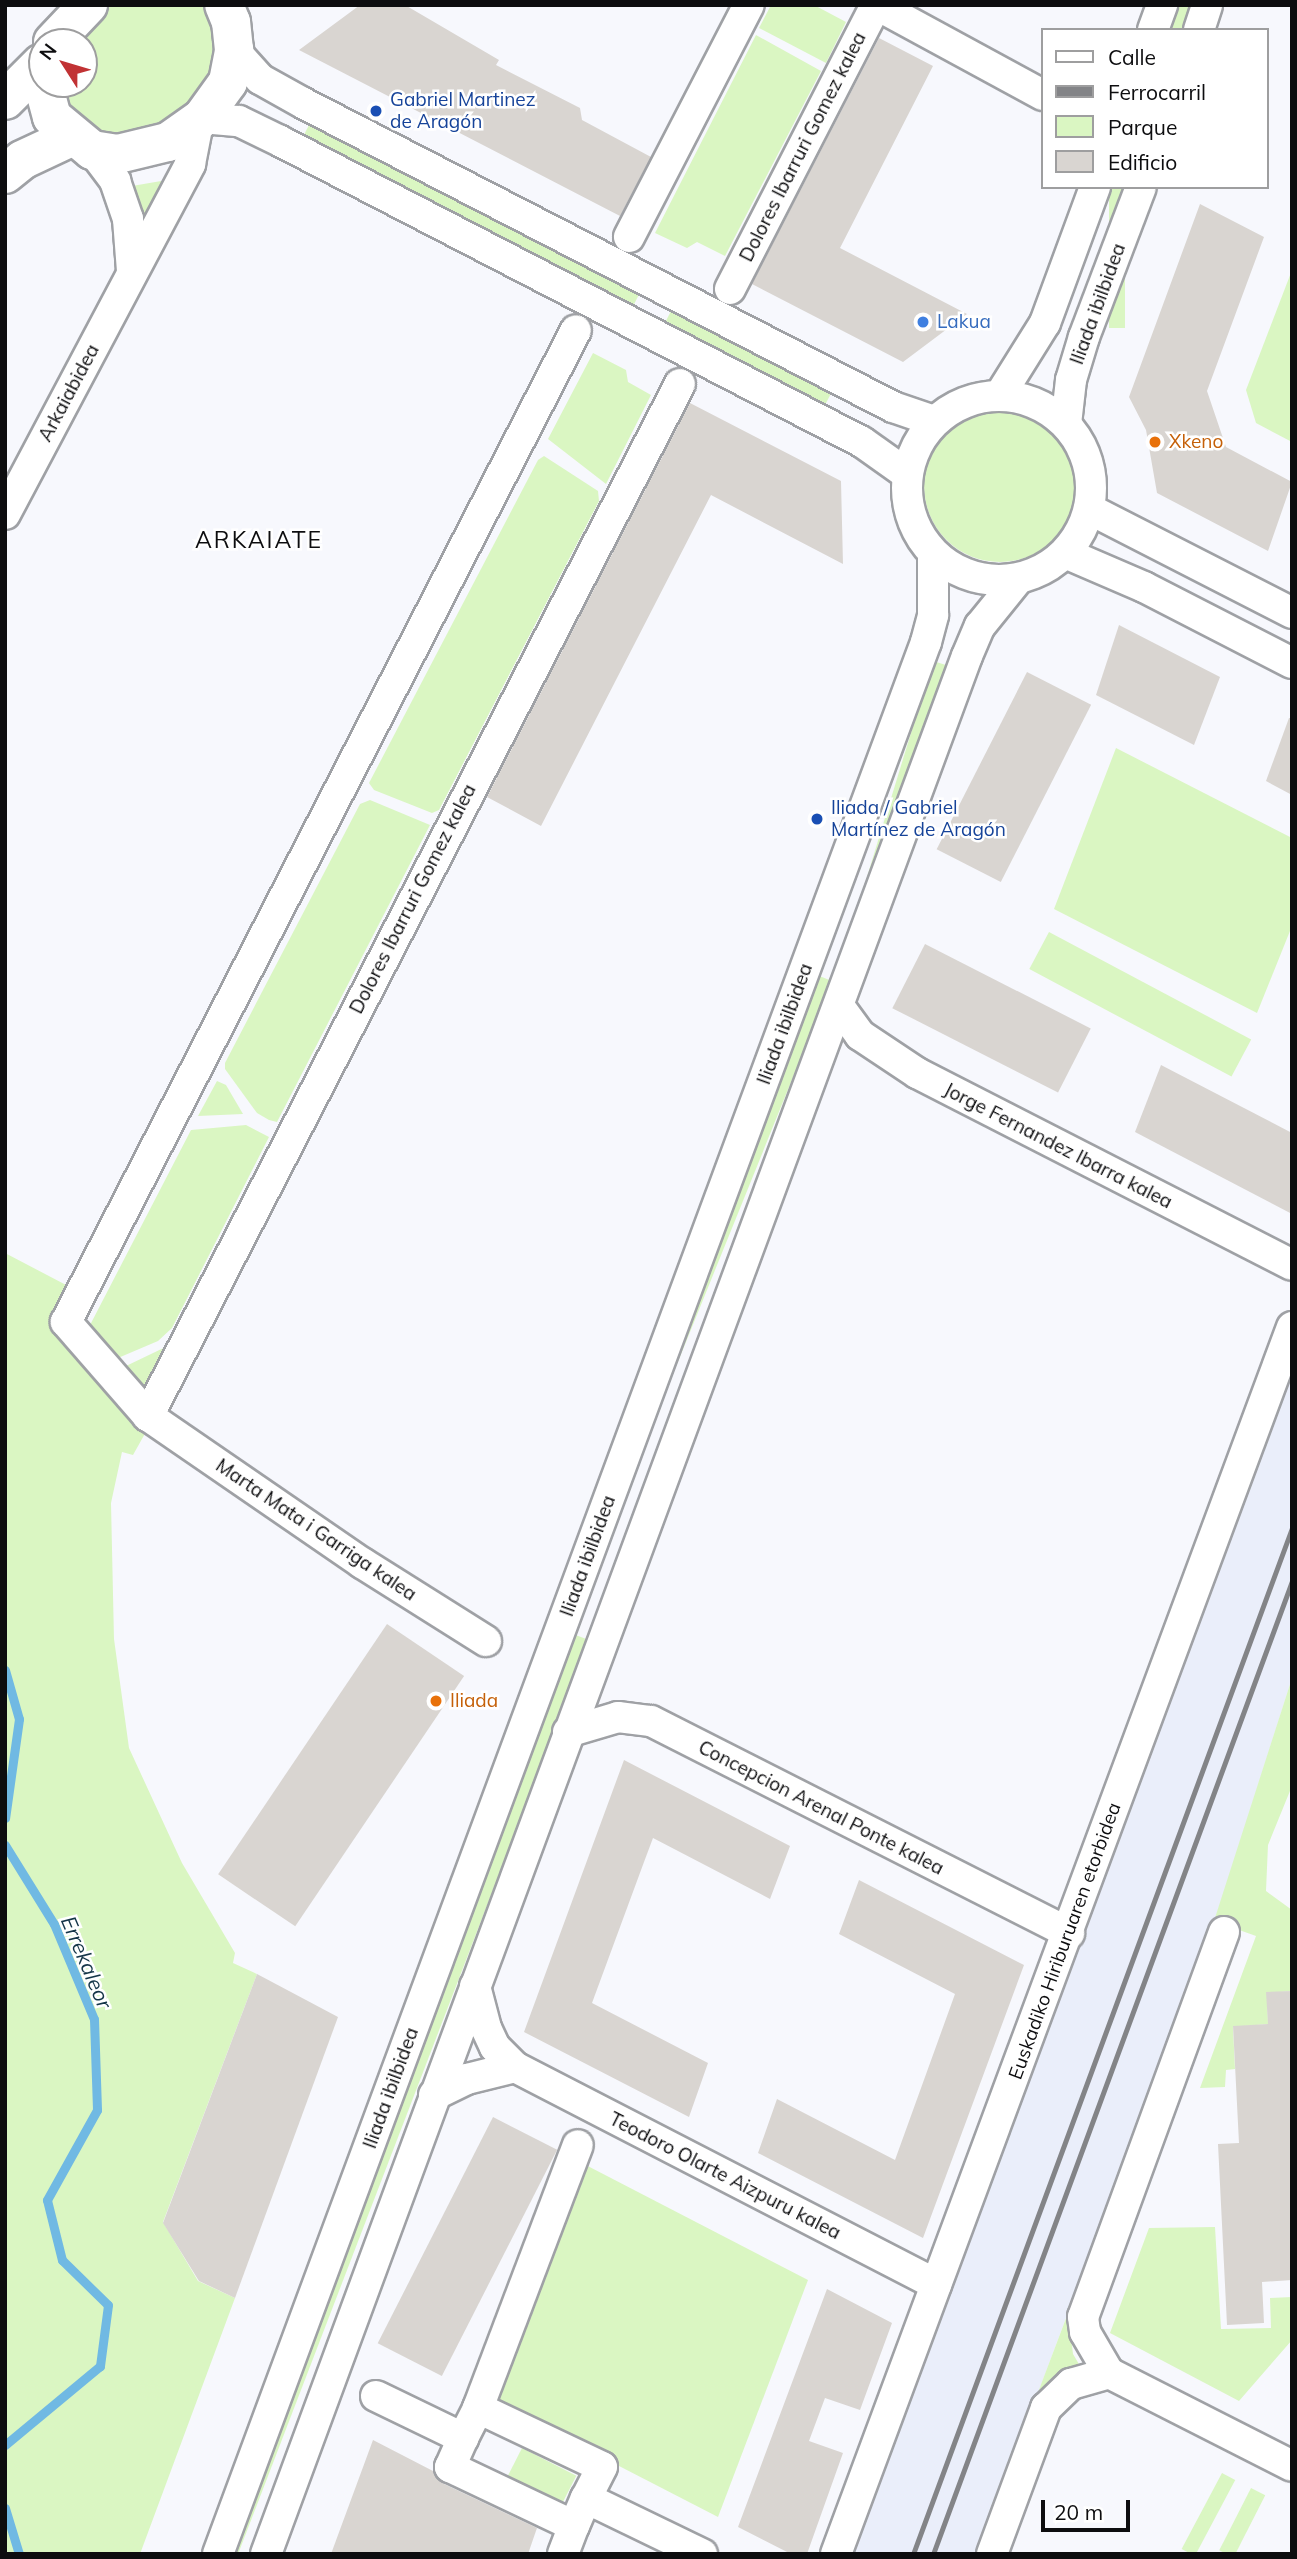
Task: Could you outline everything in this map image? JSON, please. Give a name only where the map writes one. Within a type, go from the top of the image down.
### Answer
[{"type":"main road","points":[[66,28],[88,5]]},
{"type":"main road","points":[[47,98],[52,117],[82,143],[118,154],[168,142],[200,120],[228,82],[233,21]]},
{"type":"main road","points":[[5,100],[28,77]]},
{"type":"main road","points":[[5,174],[22,160],[82,143]]},
{"type":"street","points":[[629,237],[749,5]]},
{"type":"street","points":[[877,5],[1042,94]]},
{"type":"street","name":"Dolores Ibarruri Gomez kalea","points":[[730,289],[877,5]]},
{"type":"street","points":[[1154,28],[1162,5]]},
{"type":"street","points":[[1200,28],[1207,5]]},
{"type":"street","points":[[233,21],[260,79],[893,407],[934,421]]},
{"type":"street","points":[[200,120],[239,121],[280,141],[853,438],[907,474]]},
{"type":"street","name":"Arkaiabidea","points":[[5,514],[190,164],[200,120]]},
{"type":"street","points":[[82,143],[115,181],[128,219],[132,271]]},
{"type":"street","points":[[1000,395],[1045,323],[1093,189]]},
{"type":"street","name":"Iliada ibilbidea","points":[[1066,424],[1071,380],[1084,337],[1140,189]]},
{"type":"street","name":"Marta Mata i Garriga kalea","points":[[486,1642],[362,1563],[148,1416],[66,1322],[576,330]]},
{"type":"street","name":"Dolores Ibarruri Gomez kalea","points":[[148,1416],[680,384]]},
{"type":"street","points":[[1000,395],[1048,409],[1066,424],[1088,464],[1089,509],[1065,553],[1043,569],[1018,579],[1000,581],[963,574],[933,553],[911,517],[907,474],[917,445],[934,421],[965,402],[1000,395]]},
{"type":"street","points":[[1089,509],[1292,613]]},
{"type":"street","name":"Iliada ibilbidea","points":[[218,2554],[926,642],[933,615],[933,553]]},
{"type":"street","points":[[1065,553],[1144,587],[1292,663]]},
{"type":"street","points":[[266,2554],[967,656],[980,626],[1018,579]]},
{"type":"street","name":"Jorge Fernandez Ibarra kalea","points":[[839,1006],[860,1035],[917,1073],[1292,1265]]},
{"type":"street","name":"Euskadiko Hiriburuaren etorbidea","points":[[836,2554],[1292,1327]]},
{"type":"street","name":"Concepcion Arenal Ponte kalea","points":[[568,1732],[618,1717],[651,1721],[1069,1933]]},
{"type":"street","points":[[1224,1932],[1083,2317],[1085,2332],[1109,2373],[1292,2466]]},
{"type":"street","name":"Teodoro Olarte Aizpuru kalea","points":[[475,1986],[486,2028],[495,2047],[515,2067],[936,2284]]},
{"type":"street","points":[[434,2095],[467,2079],[515,2067]]},
{"type":"street","points":[[573,2526],[450,2467],[478,2408],[578,2145]]},
{"type":"street","points":[[992,2554],[1046,2409],[1071,2384],[1109,2373]]},
{"type":"street","points":[[376,2396],[463,2438]]},
{"type":"street","points":[[478,2408],[602,2467],[573,2526],[563,2554]]},
{"type":"street","points":[[586,2498],[702,2554]]},
{"type":"shaded area","points":[[1292,1359],[1292,1678],[1221,1902],[978,2554],[850,2554]]},
{"type":"green space","points":[[112,5],[203,5],[219,35],[210,74],[200,92],[184,109],[147,130],[110,134],[92,128],[71,109],[66,98],[98,98],[98,28],[86,28],[97,14]]},
{"type":"green space","points":[[771,5],[814,5],[846,22],[826,63],[759,28]]},
{"type":"green space","points":[[1177,5],[1193,5],[1185,28],[1168,28]]},
{"type":"green space","points":[[756,35],[821,71],[725,256],[697,242],[687,248],[655,233]]},
{"type":"green space","points":[[310,123],[641,291],[633,307],[302,138]]},
{"type":"green space","points":[[167,180],[145,230],[132,186]]},
{"type":"green space","points":[[1109,189],[1125,189],[1125,328],[1109,328]]},
{"type":"green space","points":[[1292,270],[1292,442],[1256,423],[1246,390]]},
{"type":"green space","points":[[672,309],[832,391],[825,406],[664,324]]},
{"type":"green space","points":[[593,353],[626,370],[628,382],[651,395],[606,484],[548,439]]},
{"type":"green space","points":[[1000,410],[1029,416],[1054,432],[1070,457],[1076,486],[1070,515],[1054,540],[1029,556],[1000,562],[971,556],[946,540],[930,515],[924,486],[930,457],[946,432],[971,416]]},
{"type":"green space","points":[[544,456],[598,491],[599,501],[439,810],[432,813],[374,790],[369,783],[538,460]]},
{"type":"green space","points":[[933,661],[949,666],[861,955],[845,950]]},
{"type":"green space","points":[[1116,748],[1292,838],[1292,926],[1257,1013],[1054,909]]},
{"type":"green space","points":[[370,800],[430,825],[277,1122],[269,1120],[257,1113],[225,1069],[225,1063],[360,804]]},
{"type":"green space","points":[[1049,932],[1251,1040],[1231,1077],[1029,969]]},
{"type":"green space","points":[[817,975],[832,981],[581,1602],[566,1596]]},
{"type":"green space","points":[[217,1081],[226,1085],[243,1114],[198,1116]]},
{"type":"green space","points":[[246,1125],[269,1137],[172,1328],[158,1341],[118,1358],[126,1366],[176,1342],[147,1430],[133,1455],[122,1452],[111,1503],[114,1639],[129,1748],[182,1863],[235,1953],[233,1963],[257,1974],[163,2222],[198,2281],[235,2298],[140,2554],[5,2554],[5,1253],[68,1286],[60,1303],[89,1327],[191,1130]]},
{"type":"green space","points":[[573,1634],[589,1640],[238,2554],[221,2550]]},
{"type":"green space","points":[[1292,1678],[1292,1786],[1268,1845],[1266,1891],[1292,1910],[1292,1991],[1267,1993],[1268,2024],[1233,2027],[1235,2069],[1226,2070],[1225,2087],[1200,2088],[1256,1936],[1214,1921]]},
{"type":"green space","points":[[580,2162],[808,2280],[718,2517],[491,2400]]},
{"type":"green space","points":[[1215,2227],[1221,2329],[1271,2328],[1270,2298],[1292,2297],[1292,2340],[1239,2401],[1110,2333],[1149,2228]]},
{"type":"green space","points":[[1068,2313],[1073,2354],[1083,2371],[1034,2403]]},
{"type":"green space","points":[[522,2448],[576,2476],[561,2505],[507,2477]]},
{"type":"green space","points":[[1222,2473],[1235,2480],[1196,2554],[1182,2549]]},
{"type":"green space","points":[[1251,2488],[1265,2495],[1235,2554],[1219,2550]]},
{"type":"building","points":[[360,5],[405,5],[499,60],[496,65],[580,108],[582,120],[651,157],[620,216],[299,50]]},
{"type":"building","points":[[879,38],[933,66],[840,248],[967,314],[903,362],[752,284]]},
{"type":"building","points":[[1200,204],[1264,237],[1207,391],[1226,447],[1292,482],[1268,551],[1157,493],[1146,430],[1129,397]]},
{"type":"building","points":[[690,403],[841,481],[843,564],[711,495],[541,826],[487,797]]},
{"type":"building","points":[[1119,625],[1220,677],[1194,745],[1096,695]]},
{"type":"building","points":[[1027,672],[1091,705],[1001,882],[937,849]]},
{"type":"building","points":[[1289,718],[1292,718],[1292,795],[1266,781]]},
{"type":"building","points":[[925,944],[1091,1028],[1058,1093],[892,1008]]},
{"type":"building","points":[[1161,1065],[1292,1133],[1292,1214],[1135,1132]]},
{"type":"building","points":[[387,1624],[464,1676],[295,1926],[218,1874]]},
{"type":"building","points":[[624,1760],[790,1846],[770,1899],[653,1838],[644,1862],[592,2003],[708,2063],[689,2117],[524,2032]]},
{"type":"building","points":[[859,1880],[1024,1965],[923,2238],[758,2153],[777,2099],[895,2160],[955,1994],[839,1934]]},
{"type":"building","points":[[257,1974],[338,2017],[235,2298],[199,2281],[163,2223]]},
{"type":"building","points":[[1292,1991],[1292,2280],[1262,2282],[1264,2323],[1227,2325],[1218,2144],[1239,2143],[1233,2026],[1268,2024],[1266,1992]]},
{"type":"building","points":[[493,2117],[557,2150],[442,2376],[378,2343]]},
{"type":"building","points":[[827,2289],[892,2323],[860,2410],[825,2398],[809,2441],[843,2453],[807,2554],[791,2554],[738,2527]]},
{"type":"building","points":[[373,2440],[433,2471],[442,2483],[537,2528],[528,2554],[331,2554]]},
{"type":"waterway","name":"Errekaleor","points":[[5,1670],[19,1719],[5,1818]]},
{"type":"waterway","name":"Errekaleor","points":[[5,1845],[54,1924],[94,2019],[97,2110],[47,2200],[62,2260],[108,2305],[100,2366],[5,2445]]},
{"type":"waterway","name":"Errekaleor","points":[[5,2508],[19,2554]]},
{"type":"railway","points":[[913,2554],[1292,1528]]},
{"type":"railway","points":[[933,2554],[1292,1581]]},
{"type":"place","name":"Gabriel Martinez de Aragón","points":[[376,111]]},
{"type":"place","name":"Lakua","points":[[923,322]]},
{"type":"place","name":"Xkeno","points":[[1155,442]]},
{"type":"place","name":"Iliada / Gabriel Martínez de Aragón","points":[[817,819]]},
{"type":"place","name":"Iliada","points":[[436,1701]]},
{"type":"district","name":"ARKAIATE","points":[[259,540]]}]
